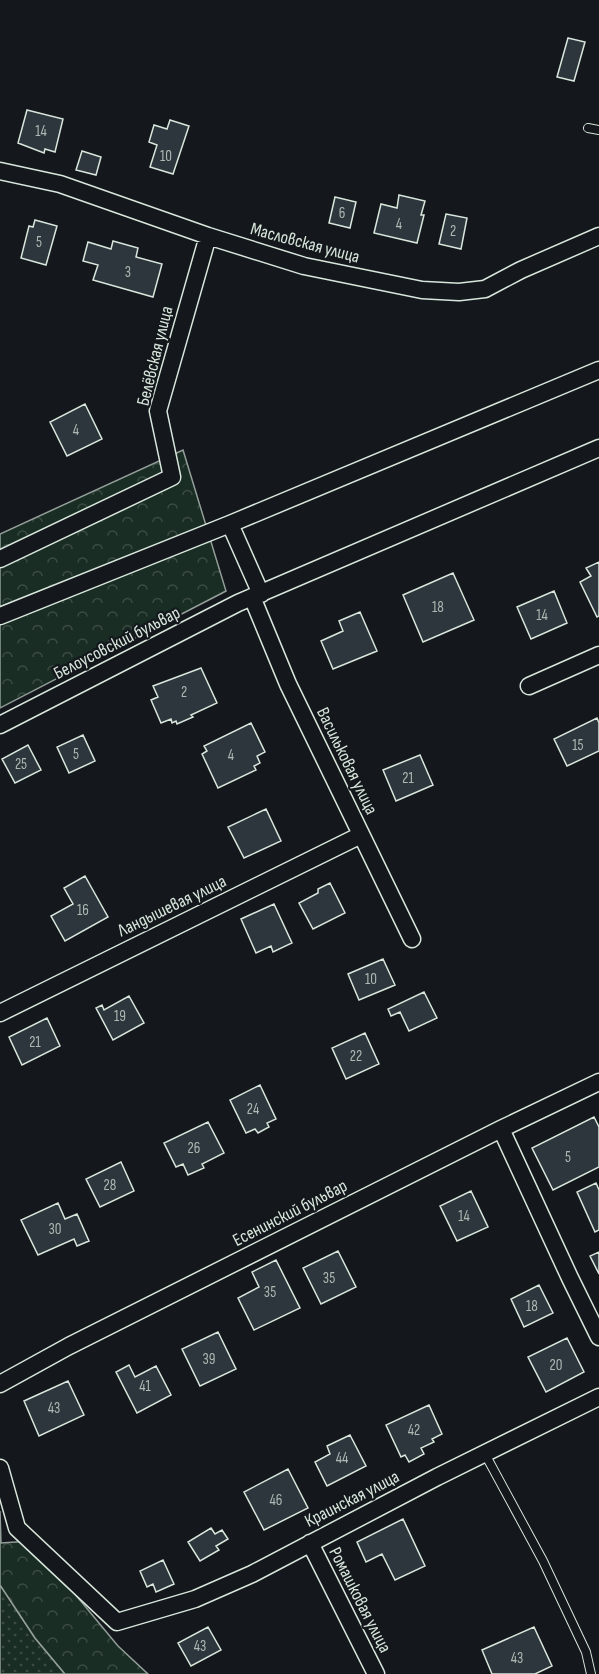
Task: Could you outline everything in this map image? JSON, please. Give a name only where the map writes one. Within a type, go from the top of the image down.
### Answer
[{"type":"street","name":"Масловская улица","points":[[0,171],[60,184],[208,236],[304,266],[422,290],[459,292],[485,289],[521,270],[599,236]]},
{"type":"street","name":"Белёвская улица","points":[[0,559],[172,477],[158,411],[208,236]]},
{"type":"street","points":[[0,616],[230,524],[599,370]]},
{"type":"street","name":"Белоусовский бульвар","points":[[0,725],[256,595],[599,448]]},
{"type":"street","name":"Васильковая улица","points":[[230,524],[288,684],[412,939]]},
{"type":"street","points":[[530,686],[599,655]]},
{"type":"street","name":"Ландышевая улица","points":[[0,1013],[361,835]]},
{"type":"street","name":"Есенинский бульвар","points":[[0,1384],[80,1341],[599,1082]]},
{"type":"street","points":[[501,1129],[599,1337]]},
{"type":"street","name":"Краинская улица","points":[[0,1468],[17,1528],[117,1622],[195,1599],[252,1574],[599,1397]]},
{"type":"street","name":"Ромашковая улица","points":[[310,1543],[376,1674]]},
{"type":"lane","points":[[588,128],[599,130]]},
{"type":"lane","points":[[484,1454],[543,1561],[586,1652],[591,1674]]},
{"type":"green space","points":[[183,450],[226,591],[0,708],[0,534]]},
{"type":"green space","points":[[0,1511],[1,1543],[31,1541],[118,1646],[148,1674],[65,1674],[35,1638],[0,1585]]},
{"type":"green space","points":[[0,1585],[35,1638],[65,1674],[0,1674]]},
{"type":"building","points":[[568,38],[585,42],[574,81],[557,77]]},
{"type":"building","points":[[27,110],[63,119],[55,152],[45,149],[44,153],[18,143]]},
{"type":"building","points":[[170,120],[189,126],[173,174],[150,167],[157,145],[149,142],[154,125],[167,129]]},
{"type":"building","points":[[82,151],[101,157],[96,175],[76,170]]},
{"type":"building","points":[[399,195],[425,201],[417,243],[374,233],[381,204],[397,208]]},
{"type":"building","points":[[335,197],[356,202],[350,228],[329,223]]},
{"type":"building","points":[[446,214],[467,218],[461,249],[439,244]]},
{"type":"building","points":[[35,220],[57,226],[46,265],[21,258],[29,226],[33,227]]},
{"type":"building","points":[[113,241],[138,248],[136,257],[162,264],[153,297],[93,280],[98,265],[83,261],[88,242],[111,249]]},
{"type":"building","points":[[85,404],[102,439],[67,456],[50,422]]},
{"type":"building","points":[[599,562],[599,616],[597,617],[580,582],[591,576],[586,568]]},
{"type":"building","points":[[453,573],[474,620],[423,642],[403,595]]},
{"type":"building","points":[[554,591],[567,623],[531,639],[517,607]]},
{"type":"building","points":[[360,612],[377,651],[333,669],[321,641],[343,631],[339,621]]},
{"type":"building","points":[[201,668],[217,703],[177,724],[176,721],[172,723],[171,719],[161,723],[151,700],[158,697],[153,686]]},
{"type":"building","points":[[597,718],[599,751],[567,766],[554,739]]},
{"type":"building","points":[[251,723],[265,752],[257,756],[260,763],[254,766],[256,770],[218,788],[202,754],[207,751],[204,746]]},
{"type":"building","points":[[83,735],[95,761],[69,773],[57,747]]},
{"type":"building","points":[[28,745],[41,770],[15,783],[2,759]]},
{"type":"building","points":[[420,755],[433,785],[396,801],[383,770]]},
{"type":"building","points":[[266,809],[281,841],[244,858],[228,827]]},
{"type":"building","points":[[85,876],[108,917],[65,941],[51,916],[73,904],[64,888]]},
{"type":"building","points":[[330,883],[345,913],[313,929],[299,903],[318,893],[318,889]]},
{"type":"building","points":[[274,904],[292,943],[273,952],[271,946],[256,953],[241,919]]},
{"type":"building","points":[[383,959],[395,985],[359,1000],[348,974]]},
{"type":"building","points":[[424,992],[437,1018],[409,1031],[400,1012],[391,1016],[388,1009]]},
{"type":"building","points":[[129,996],[144,1023],[113,1040],[96,1008],[102,1005],[104,1010]]},
{"type":"building","points":[[47,1018],[60,1046],[22,1065],[9,1037]]},
{"type":"building","points":[[365,1033],[379,1064],[346,1079],[332,1048]]},
{"type":"building","points":[[260,1085],[276,1119],[267,1123],[269,1127],[258,1133],[255,1129],[246,1133],[230,1100]]},
{"type":"building","points":[[594,1117],[599,1127],[599,1167],[553,1190],[532,1148]]},
{"type":"building","points":[[208,1122],[224,1153],[202,1164],[204,1168],[188,1175],[183,1164],[176,1167],[164,1143]]},
{"type":"building","points":[[121,1162],[134,1191],[100,1207],[86,1179]]},
{"type":"building","points":[[596,1183],[599,1190],[599,1230],[595,1232],[577,1192]]},
{"type":"building","points":[[471,1191],[488,1227],[457,1241],[440,1206]]},
{"type":"building","points":[[58,1203],[65,1219],[77,1214],[89,1241],[77,1246],[74,1239],[38,1255],[21,1220]]},
{"type":"building","points":[[338,1251],[356,1287],[321,1304],[303,1268]]},
{"type":"building","points":[[599,1252],[599,1274],[590,1256]]},
{"type":"building","points":[[276,1260],[300,1308],[254,1330],[238,1298],[259,1287],[252,1272]]},
{"type":"building","points":[[539,1285],[553,1313],[524,1327],[511,1299]]},
{"type":"building","points":[[218,1332],[236,1369],[200,1386],[182,1349]]},
{"type":"building","points":[[567,1338],[584,1372],[546,1392],[528,1357]]},
{"type":"building","points":[[129,1365],[135,1377],[156,1366],[171,1395],[137,1413],[116,1372]]},
{"type":"building","points":[[68,1381],[84,1415],[39,1436],[24,1401]]},
{"type":"building","points":[[429,1405],[442,1434],[432,1439],[434,1442],[421,1448],[424,1454],[409,1462],[405,1455],[401,1457],[386,1425]]},
{"type":"building","points":[[350,1435],[366,1466],[327,1486],[315,1462],[330,1454],[327,1446]]},
{"type":"building","points":[[288,1469],[308,1508],[264,1530],[244,1492]]},
{"type":"building","points":[[403,1519],[425,1566],[395,1580],[382,1554],[366,1562],[357,1542]]},
{"type":"building","points":[[211,1528],[215,1534],[222,1530],[228,1539],[216,1546],[219,1550],[200,1561],[188,1542]]},
{"type":"building","points":[[163,1560],[174,1584],[156,1592],[153,1584],[147,1587],[140,1571]]},
{"type":"building","points":[[208,1627],[221,1650],[191,1666],[178,1643]]},
{"type":"building","points":[[534,1627],[552,1666],[535,1674],[492,1674],[482,1650]]}]
